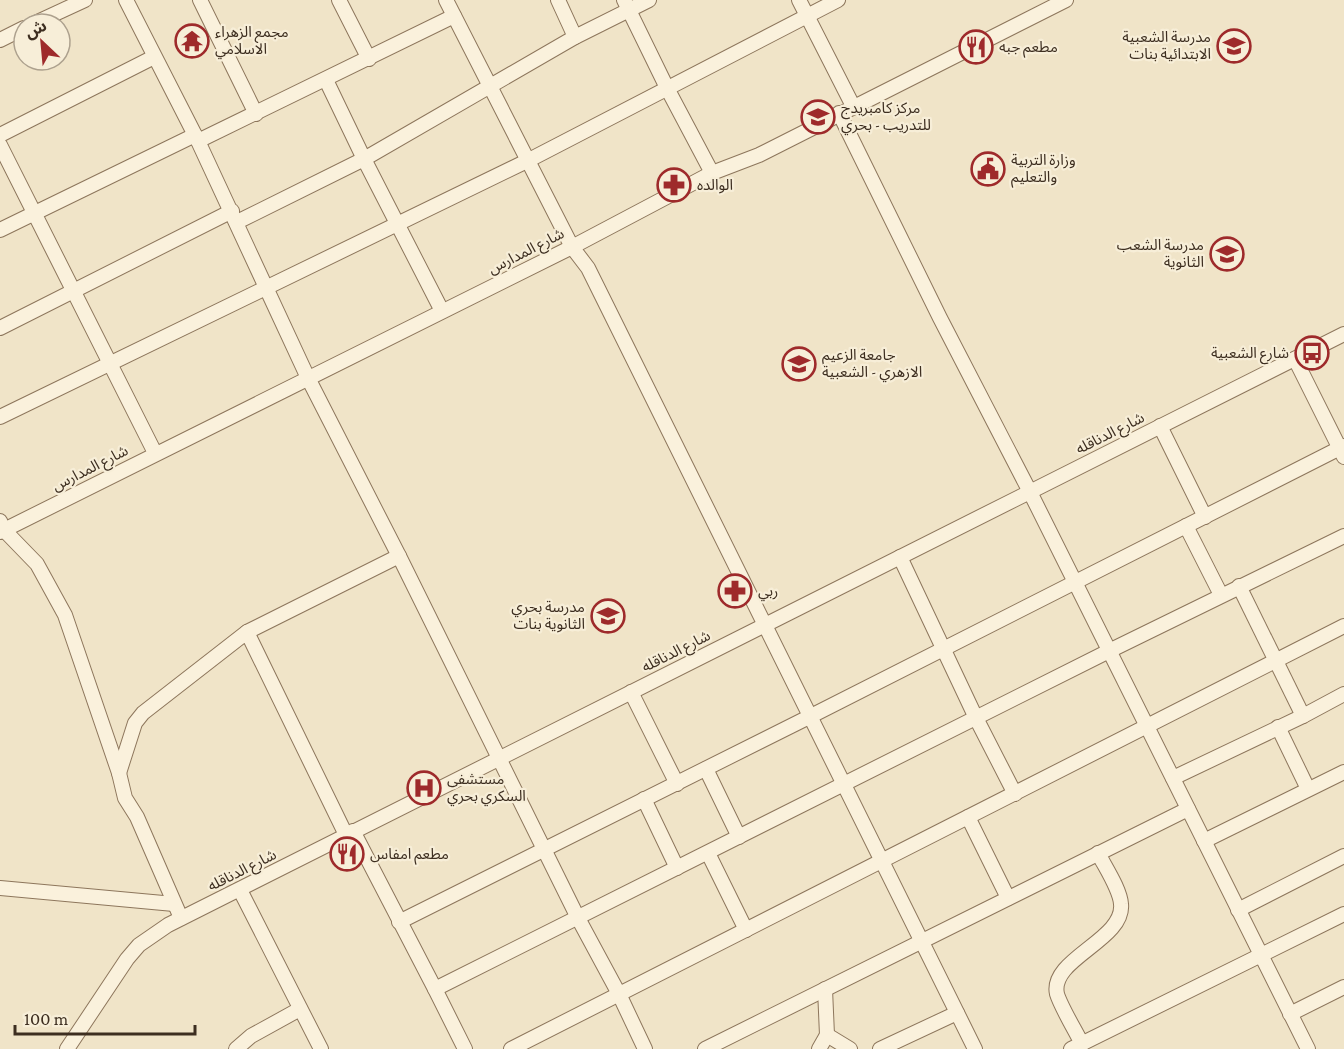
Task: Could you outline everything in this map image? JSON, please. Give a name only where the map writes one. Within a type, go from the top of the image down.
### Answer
[{"type":"street","points":[[59,12],[85,0]]},
{"type":"street","points":[[126,0],[197,138],[308,378],[645,1049]]},
{"type":"street","points":[[200,0],[256,114]]},
{"type":"street","points":[[339,0],[369,59]]},
{"type":"street","points":[[446,0],[572,247],[588,268],[975,1049]]},
{"type":"street","points":[[558,0],[576,37]]},
{"type":"street","points":[[0,328],[74,291],[364,159],[576,37],[626,5],[649,0]]},
{"type":"street","points":[[799,0],[853,106]]},
{"type":"street","points":[[0,417],[529,160],[838,0]]},
{"type":"street","name":"شارع المدارس","points":[[2,528],[572,247],[712,173],[759,155],[838,113],[1066,0]]},
{"type":"street","points":[[626,5],[712,173]]},
{"type":"street","points":[[0,230],[197,138],[256,114],[454,15]]},
{"type":"street","points":[[0,135],[154,57]]},
{"type":"street","points":[[326,80],[442,312]]},
{"type":"street","points":[[838,113],[1308,1049]]},
{"type":"street","points":[[0,145],[36,212],[155,453]]},
{"type":"street","name":"شارع الدناقله","points":[[67,1049],[128,959],[139,945],[154,933],[1344,334]]},
{"type":"street","points":[[399,922],[811,717],[1205,516],[1342,450],[1295,359]]},
{"type":"street","points":[[1160,426],[1205,516]]},
{"type":"street","points":[[1186,526],[1221,595]]},
{"type":"street","points":[[2,528],[37,564],[65,615],[119,773],[125,798],[137,817],[181,918]]},
{"type":"street","points":[[435,989],[1239,586],[1344,536]]},
{"type":"street","points":[[119,773],[135,723],[143,713],[247,632],[399,556]]},
{"type":"street","points":[[900,557],[943,650],[1015,794]]},
{"type":"street","points":[[1239,586],[1304,716]]},
{"type":"street","points":[[511,1049],[1344,626]]},
{"type":"street","points":[[247,632],[349,833],[435,989],[465,1049]]},
{"type":"street","points":[[631,692],[677,783]]},
{"type":"street","points":[[1173,778],[1304,716],[1344,694]]},
{"type":"street","points":[[1278,727],[1308,789]]},
{"type":"street","points":[[706,769],[739,837]]},
{"type":"street","points":[[1204,841],[1344,772]]},
{"type":"street","points":[[645,799],[677,868]]},
{"type":"street","points":[[705,1049],[1188,809]]},
{"type":"street","points":[[968,817],[1008,898]]},
{"type":"street","points":[[708,853],[746,930]]},
{"type":"street","points":[[1098,853],[1122,906],[1110,931],[1068,967],[1057,982],[1057,994],[1076,1046],[1344,914]]},
{"type":"street","points":[[1238,910],[1344,856]]},
{"type":"street","points":[[0,888],[174,904]]},
{"type":"street","points":[[240,890],[321,1049]]},
{"type":"street","points":[[1290,1014],[1344,987]]},
{"type":"street","points":[[819,1049],[827,1035],[825,989]]},
{"type":"street","points":[[236,1049],[250,1036],[300,1009]]},
{"type":"street","points":[[880,1049],[957,1013]]},
{"type":"street","points":[[827,1035],[850,1049]]},
{"type":"place","name":"مجمع الزهراء الاسلامي","points":[[192,41]]},
{"type":"place","name":"مدرسة الشعبية الابتدائية بنات","points":[[1234,46]]},
{"type":"place","name":"مطعم جبه","points":[[976,47]]},
{"type":"place","name":"مركز كامبريدج للتدريب - بحري","points":[[818,117]]},
{"type":"place","name":"وزارة التربية والتعليم","points":[[988,169]]},
{"type":"place","name":"الوالده","points":[[674,185]]},
{"type":"place","name":"مدرسة الشعب الثانوية","points":[[1227,254]]},
{"type":"place","name":"شارع الشعبية","points":[[1312,353]]},
{"type":"place","name":"جامعة الزعيم الازهري - الشعبية","points":[[799,364]]},
{"type":"place","name":"ربي","points":[[735,591]]},
{"type":"place","name":"مدرسة بحري الثانوية بنات","points":[[608,616]]},
{"type":"place","name":"مستشفى السكري بحري","points":[[424,788]]},
{"type":"place","name":"مطعم امفاس","points":[[347,854]]}]
